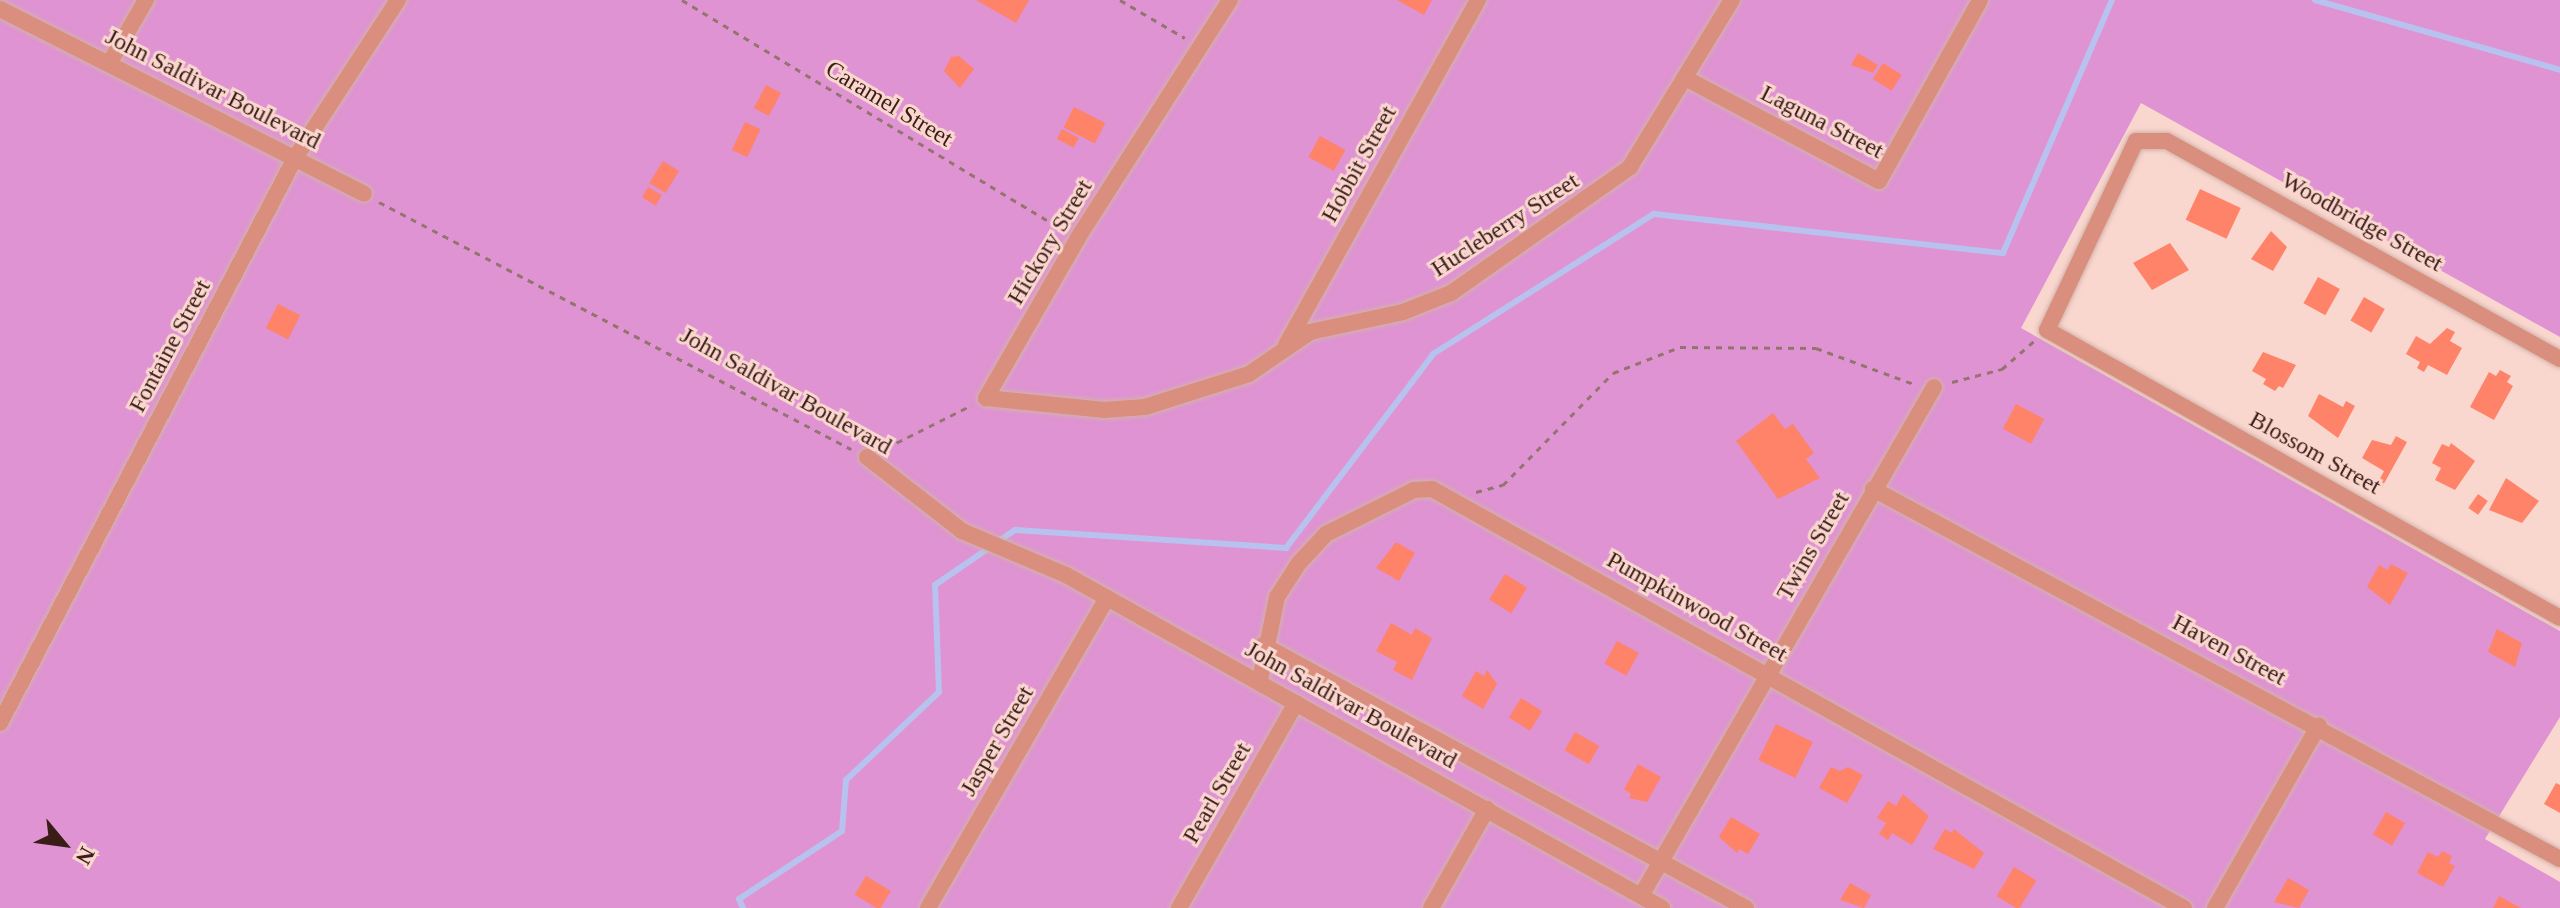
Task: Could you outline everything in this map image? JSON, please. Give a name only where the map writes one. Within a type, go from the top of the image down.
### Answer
[{"type":"street","points":[[110,62],[146,0]]},
{"type":"street","name":"Fontaine Street","points":[[0,723],[295,158],[398,0]]},
{"type":"street","name":"Hickory Street","points":[[986,398],[1078,238],[1230,0]]},
{"type":"street","name":"Hobbit Street","points":[[1283,352],[1478,0]]},
{"type":"street","name":"Hucleberry Street","points":[[986,398],[1104,410],[1145,407],[1249,374],[1310,332],[1403,312],[1451,293],[1630,167],[1687,79],[1732,0]]},
{"type":"street","name":"Laguna Street","points":[[1687,79],[1879,181],[1980,0]]},
{"type":"street","name":"John Saldivar Boulevard","points":[[0,9],[110,62],[364,194]]},
{"type":"street","name":"Woodbridge Street","points":[[2047,330],[2136,141],[2166,141],[2560,359]]},
{"type":"street","name":"Blossom Street","points":[[2047,330],[2560,618]]},
{"type":"street","name":"Twins Street","points":[[1641,896],[1934,387]]},
{"type":"street","name":"John Saldivar Boulevard","points":[[867,457],[962,531],[1107,598],[1260,680],[1662,908]]},
{"type":"street","name":"Pumpkinwood Street","points":[[1260,680],[1263,645],[1277,597],[1326,534],[1414,490],[1432,489],[1454,497],[2184,908]]},
{"type":"street","name":"Haven Street","points":[[1873,489],[2319,725],[2560,859]]},
{"type":"street","name":"Jasper Street","points":[[928,908],[1107,598]]},
{"type":"street","name":"John Saldivar Boulevard","points":[[1263,645],[1746,908]]},
{"type":"street","name":"Pearl Street","points":[[1179,908],[1296,703]]},
{"type":"street","points":[[2215,908],[2319,725]]},
{"type":"street","points":[[1431,908],[1487,809]]},
{"type":"path","name":"Caramel Street","points":[[682,0],[1078,238]]},
{"type":"path","points":[[1120,0],[1202,48]]},
{"type":"path","name":"John Saldivar Boulevard","points":[[364,194],[867,457]]},
{"type":"path","points":[[1454,497],[1503,485],[1613,373],[1680,347],[1816,348],[1925,389],[2002,369],[2047,330]]},
{"type":"path","points":[[867,457],[986,398]]},
{"type":"shaded area","points":[[0,0],[2560,0],[2560,337],[2141,103],[2021,328],[2560,631],[2560,717],[2485,839],[2560,882],[2560,908],[0,908]]},
{"type":"building","points":[[976,0],[1029,0],[1016,23]]},
{"type":"building","points":[[1397,0],[1432,0],[1424,15]]},
{"type":"building","points":[[1858,53],[1878,65],[1873,73],[1851,65]]},
{"type":"building","points":[[959,56],[974,69],[960,88],[944,71],[951,57]]},
{"type":"building","points":[[1883,63],[1902,75],[1892,91],[1873,79]]},
{"type":"building","points":[[766,85],[781,93],[769,116],[754,108]]},
{"type":"building","points":[[1074,107],[1105,123],[1095,143],[1064,127]]},
{"type":"building","points":[[745,122],[760,129],[747,157],[732,150]]},
{"type":"building","points":[[1062,129],[1079,138],[1074,148],[1057,139]]},
{"type":"building","points":[[1320,136],[1345,150],[1334,171],[1308,157]]},
{"type":"building","points":[[663,161],[679,171],[665,193],[649,183]]},
{"type":"building","points":[[648,187],[662,195],[656,205],[642,197]]},
{"type":"building","points":[[2200,189],[2241,208],[2226,239],[2186,220]]},
{"type":"building","points":[[2271,231],[2287,247],[2273,271],[2251,259]]},
{"type":"building","points":[[2170,243],[2189,270],[2152,290],[2133,263]]},
{"type":"building","points":[[2318,277],[2340,289],[2325,315],[2303,303]]},
{"type":"building","points":[[2364,297],[2385,309],[2371,332],[2350,320]]},
{"type":"building","points":[[278,304],[300,315],[288,339],[266,328]]},
{"type":"building","points":[[2447,328],[2455,332],[2450,341],[2462,348],[2447,375],[2428,365],[2424,372],[2417,368],[2420,362],[2406,354],[2416,336],[2430,344]]},
{"type":"building","points":[[2263,352],[2296,365],[2283,388],[2279,386],[2275,391],[2263,384],[2266,379],[2252,371]]},
{"type":"building","points":[[2500,370],[2511,376],[2507,382],[2513,386],[2494,420],[2470,407],[2489,372],[2496,376]]},
{"type":"building","points":[[2319,394],[2343,407],[2346,401],[2355,406],[2338,438],[2308,416]]},
{"type":"building","points":[[2016,404],[2044,419],[2031,444],[2003,429]]},
{"type":"building","points":[[1773,413],[1785,429],[1793,424],[1814,453],[1806,459],[1820,478],[1778,499],[1736,441]]},
{"type":"building","points":[[2396,436],[2407,442],[2381,489],[2376,486],[2384,471],[2362,458],[2372,440],[2391,445]]},
{"type":"building","points":[[2451,443],[2475,461],[2455,490],[2435,480],[2441,468],[2432,463],[2442,444],[2449,447]]},
{"type":"building","points":[[2506,478],[2539,501],[2522,523],[2489,510]]},
{"type":"building","points":[[2478,494],[2488,501],[2478,515],[2468,508]]},
{"type":"building","points":[[1396,542],[1415,553],[1399,581],[1376,568]]},
{"type":"building","points":[[2391,564],[2408,573],[2390,605],[2367,587],[2379,565],[2388,570]]},
{"type":"building","points":[[1505,574],[1527,588],[1511,613],[1489,599]]},
{"type":"building","points":[[1391,623],[1412,635],[1415,628],[1432,638],[1412,680],[1393,670],[1397,662],[1376,651]]},
{"type":"building","points":[[2497,629],[2522,643],[2515,667],[2488,652]]},
{"type":"building","points":[[1617,641],[1639,653],[1626,676],[1604,664]]},
{"type":"building","points":[[1487,670],[1497,684],[1483,709],[1462,696],[1476,671],[1484,676]]},
{"type":"building","points":[[1521,698],[1542,711],[1530,731],[1509,718]]},
{"type":"building","points":[[1776,724],[1813,742],[1795,778],[1758,760]]},
{"type":"building","points":[[1575,732],[1599,746],[1589,764],[1564,750]]},
{"type":"building","points":[[1638,764],[1661,777],[1647,802],[1629,798],[1631,794],[1624,789]]},
{"type":"building","points":[[1831,767],[1840,771],[1848,767],[1863,775],[1847,803],[1819,788]]},
{"type":"building","points":[[2556,783],[2560,785],[2560,813],[2544,804]]},
{"type":"building","points":[[1903,794],[1929,816],[1912,845],[1892,833],[1888,840],[1879,834],[1886,823],[1877,818],[1888,801],[1896,806]]},
{"type":"building","points":[[2386,812],[2405,823],[2392,846],[2373,835]]},
{"type":"building","points":[[1731,817],[1760,834],[1748,854],[1739,849],[1737,853],[1719,837]]},
{"type":"building","points":[[1945,829],[1952,833],[1954,829],[1984,853],[1974,869],[1933,849]]},
{"type":"building","points":[[2442,851],[2452,856],[2449,863],[2455,866],[2443,887],[2417,873],[2428,852],[2438,857]]},
{"type":"building","points":[[2014,867],[2036,880],[2020,908],[1996,896]]},
{"type":"building","points":[[866,876],[891,891],[881,908],[855,895]]},
{"type":"building","points":[[2288,878],[2309,890],[2299,908],[2274,902]]},
{"type":"building","points":[[1850,883],[1871,895],[1864,908],[1840,900]]},
{"type":"building","points":[[2499,896],[2521,908],[2493,908]]},
{"type":"waterway","points":[[743,908],[739,899],[842,831],[846,780],[939,692],[935,585],[1015,530],[1286,548],[1433,354],[1654,214],[2003,253],[2112,0]]},
{"type":"waterway","points":[[2315,0],[2560,70]]}]
